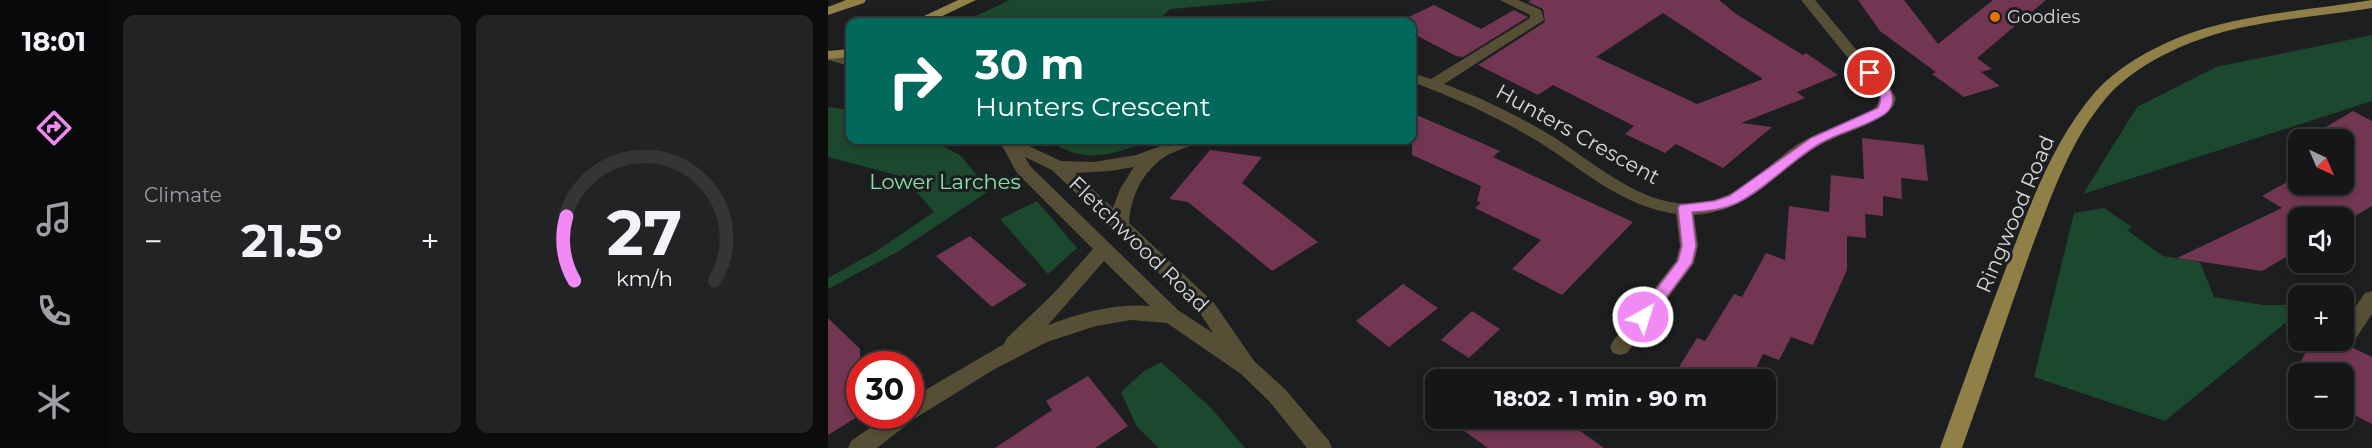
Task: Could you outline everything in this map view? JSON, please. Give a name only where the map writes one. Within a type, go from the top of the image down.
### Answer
[{"type":"main road","points":[[828,11],[859,0]]},
{"type":"main road","points":[[930,18],[969,0]]},
{"type":"main road","points":[[927,18],[931,6],[928,1]]},
{"type":"main road","name":"Ringwood Road","points":[[1951,448],[2036,212],[2067,145],[2085,114],[2103,93],[2114,82],[2147,60],[2188,39],[2234,26],[2366,4]]},
{"type":"main road","points":[[828,55],[846,53]]},
{"type":"street","points":[[1432,85],[1537,20],[1536,13],[1507,0]]},
{"type":"street","name":"Hunters Crescent","points":[[1416,79],[1532,131],[1634,196],[1651,203],[1684,208],[1714,206],[1733,200],[1801,149],[1834,131],[1877,114],[1886,106],[1888,100],[1884,88],[1852,54],[1808,0]]},
{"type":"street","points":[[828,55],[846,61]]},
{"type":"street","name":"Fletchwood Road","points":[[1009,144],[1023,169],[1171,315],[1248,368],[1277,395],[1322,448]]},
{"type":"street","name":"Fletchwood Road","points":[[1013,144],[1058,166],[1207,308],[1248,368]]},
{"type":"street","points":[[1058,166],[1104,168],[1159,155],[1181,144]]},
{"type":"street","points":[[1120,226],[1122,201],[1128,187],[1136,175],[1159,155]]},
{"type":"street","points":[[1620,347],[1685,263],[1689,246],[1684,208]]},
{"type":"street","points":[[997,358],[1041,321],[1076,284],[1103,249]]},
{"type":"street","points":[[2354,325],[2372,298]]},
{"type":"street","points":[[924,402],[997,358],[1053,333],[1093,319],[1127,313],[1171,315]]},
{"type":"street","points":[[859,448],[886,429]]},
{"type":"green space","points":[[1010,0],[1274,0],[1170,9],[1160,18],[972,18]]},
{"type":"green space","points":[[2372,35],[2372,101],[2083,194],[2137,107],[2216,67]]},
{"type":"green space","name":"Lower Larches","points":[[828,107],[846,109],[846,144],[939,144],[961,156],[989,191],[899,251],[828,289],[828,278],[875,252],[934,212],[904,177],[828,157]]},
{"type":"green space","points":[[1054,144],[1142,144],[1108,154],[1096,155],[1085,155]]},
{"type":"green space","points":[[1037,201],[1077,248],[1048,274],[1000,219]]},
{"type":"green space","points":[[2104,208],[2132,227],[2127,230],[2163,256],[2200,262],[2214,297],[2263,305],[2288,305],[2288,325],[2285,323],[2165,421],[2034,377],[2074,213]]},
{"type":"green space","points":[[1161,362],[1211,408],[1245,448],[1159,448],[1137,427],[1121,392],[1144,371]]},
{"type":"building","points":[[1531,0],[1719,0],[1736,14],[1803,55],[1806,53],[1838,75],[1797,92],[1805,98],[1741,123],[1772,127],[1723,168],[1676,144],[1665,153],[1625,134],[1634,126],[1553,85],[1538,95],[1478,65],[1545,22],[1543,9],[1528,2]],"holes":[[[1663,13],[1763,79],[1697,104],[1596,57]]]},
{"type":"building","points":[[1858,0],[1904,0],[1938,44],[1993,0],[2046,0],[1977,58],[1992,69],[1981,72],[2000,86],[1964,97],[1932,74],[1936,72],[1880,31]]},
{"type":"building","points":[[1434,5],[1481,29],[1514,10],[1528,17],[1463,57],[1456,56],[1416,35],[1416,18],[1406,18]]},
{"type":"building","points":[[2353,111],[2372,121],[2372,206],[2354,217],[2354,207],[2288,207],[2288,256],[2262,271],[2177,258],[2282,208],[2262,196],[2288,182],[2288,195],[2354,195],[2354,129],[2323,129]]},
{"type":"building","points":[[1416,115],[1500,151],[1493,157],[1633,222],[1562,295],[1512,269],[1541,240],[1475,208],[1481,203],[1477,201],[1481,186],[1412,155],[1412,144],[1416,144]]},
{"type":"building","points":[[1862,138],[1924,145],[1928,181],[1901,178],[1902,199],[1883,196],[1883,216],[1865,214],[1866,238],[1847,236],[1847,270],[1813,345],[1791,337],[1779,360],[1763,354],[1756,369],[1678,369],[1697,338],[1705,341],[1734,294],[1742,297],[1766,253],[1785,260],[1789,206],[1829,212],[1831,175],[1864,179]]},
{"type":"building","points":[[1210,150],[1262,157],[1242,183],[1318,242],[1272,271],[1188,202],[1169,199]]},
{"type":"building","points":[[970,236],[1027,285],[992,307],[936,256]]},
{"type":"building","points":[[1403,284],[1438,308],[1389,347],[1356,321]]},
{"type":"building","points":[[1472,311],[1500,329],[1469,358],[1441,340]]},
{"type":"building","points":[[828,318],[860,351],[846,351],[846,424],[828,435]]},
{"type":"building","points":[[2354,348],[2372,357],[2372,424],[2354,415],[2354,363],[2300,363],[2306,351],[2354,351]]},
{"type":"building","points":[[1088,376],[1128,426],[1095,448],[995,448],[1052,410],[1046,401]]},
{"type":"building","points":[[1461,429],[1577,429],[1604,448],[1488,448]]},
{"type":"place","name":"Goodies","points":[[1995,17]]},
{"type":"route","points":[[1643,317],[1685,263],[1689,246],[1684,208],[1714,206],[1733,200],[1815,141],[1877,114],[1886,106],[1888,100],[1884,88],[1870,73]]}]
